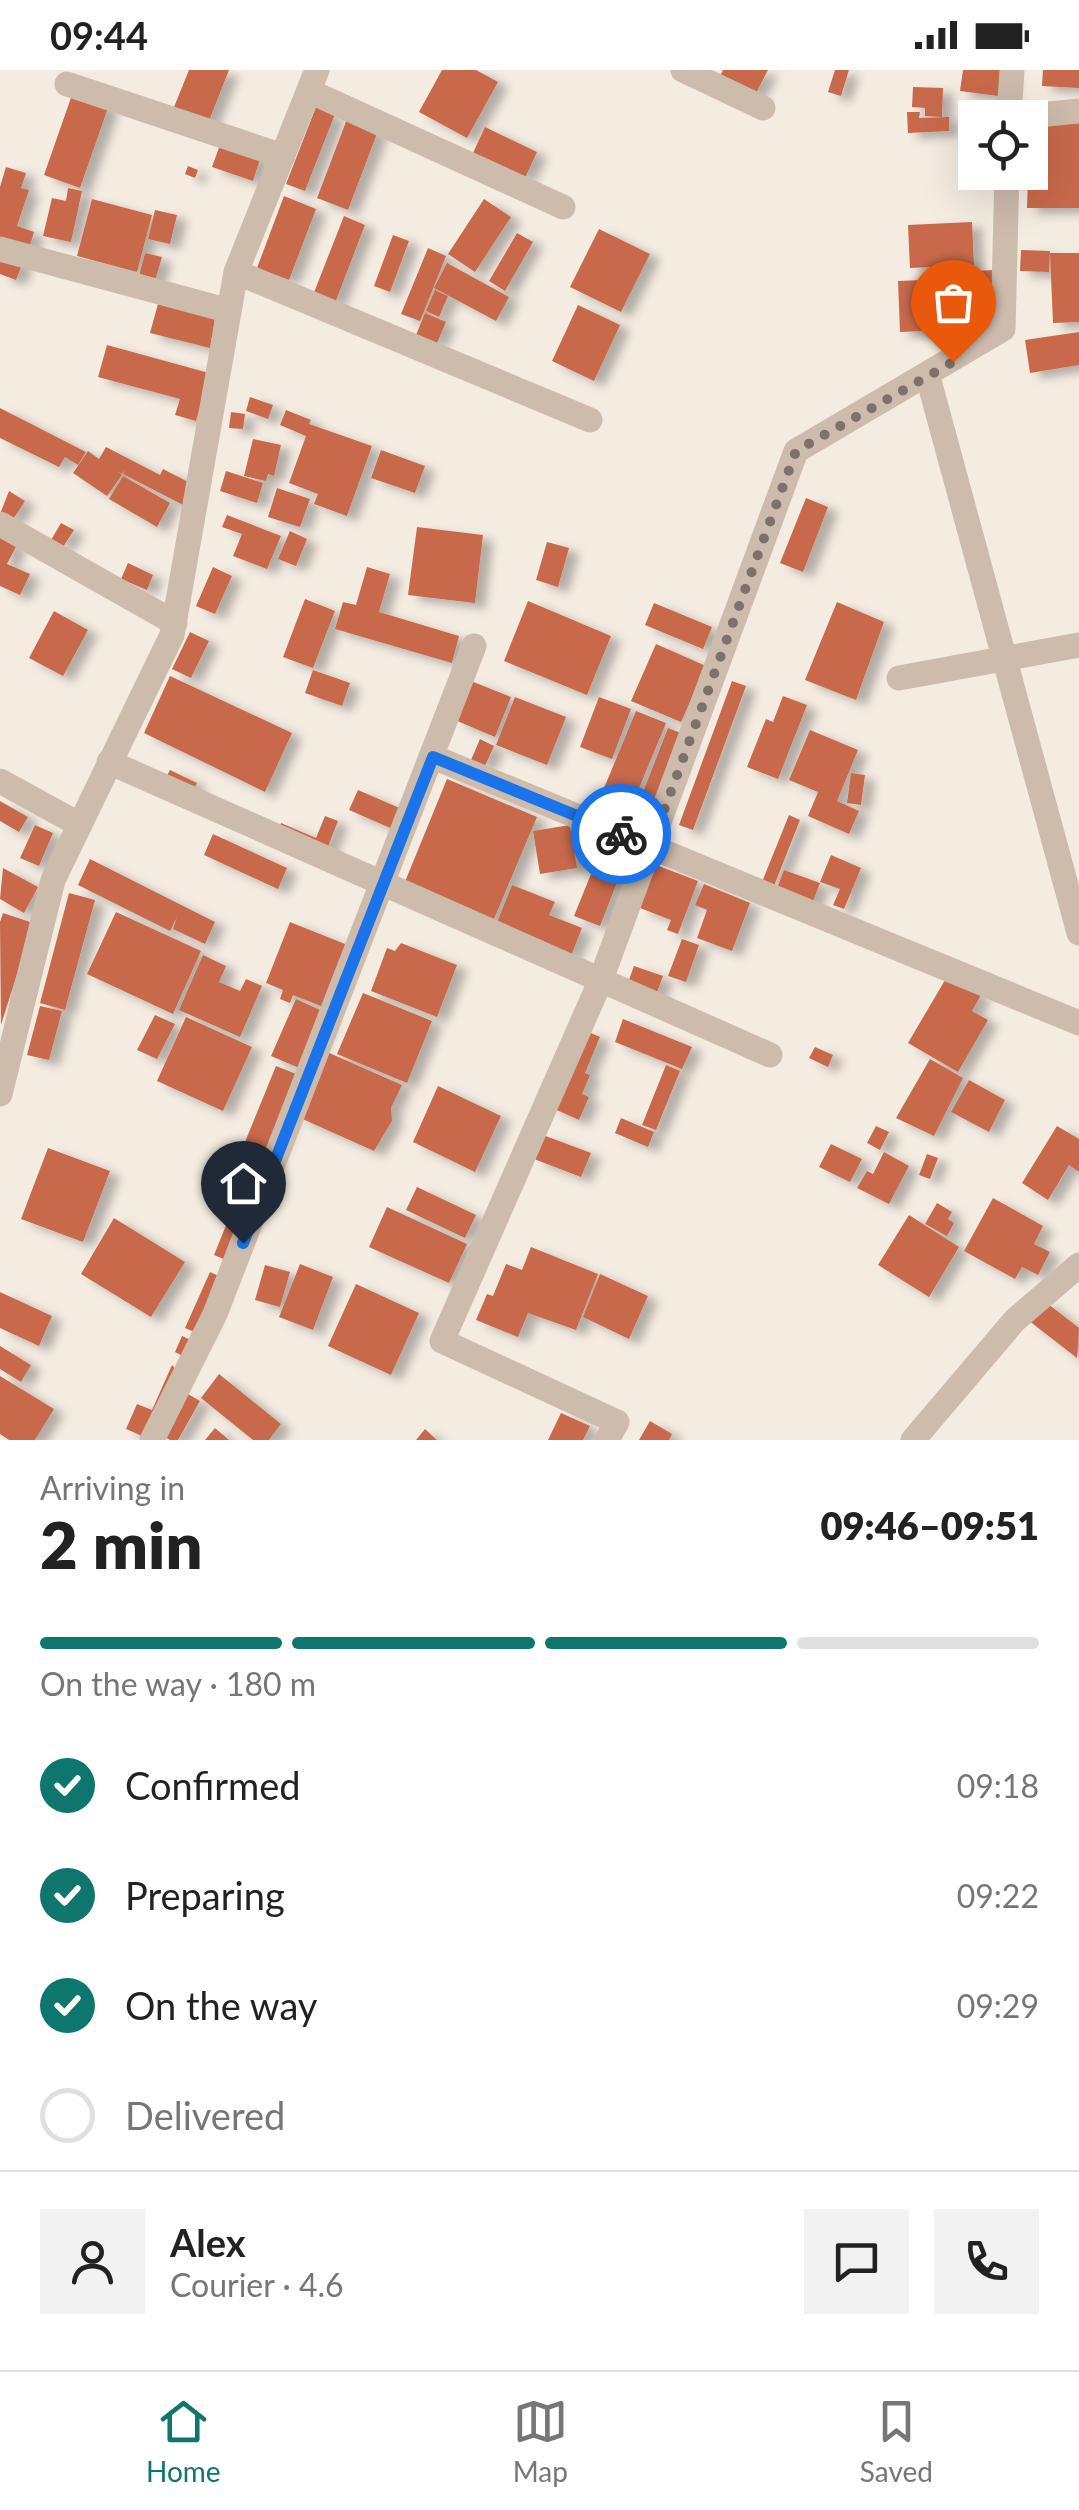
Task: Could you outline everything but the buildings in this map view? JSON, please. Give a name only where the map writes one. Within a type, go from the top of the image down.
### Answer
[{"type":"street","points":[[683,70],[763,108]]},
{"type":"street","points":[[1010,100],[1012,70]]},
{"type":"street","points":[[0,1094],[54,880],[174,623],[226,310],[236,272],[313,80],[563,208]]},
{"type":"street","points":[[67,84],[282,156]]},
{"type":"street","points":[[1048,114],[1079,111]]},
{"type":"street","points":[[606,1440],[617,1422],[442,1341],[600,982],[796,451],[928,378],[1004,329],[1007,190]]},
{"type":"street","points":[[0,248],[226,310]]},
{"type":"street","points":[[236,272],[590,420]]},
{"type":"street","points":[[928,378],[1079,932]]},
{"type":"street","points":[[0,524],[174,623]]},
{"type":"street","points":[[900,678],[1079,645]]},
{"type":"street","points":[[152,1440],[215,1314],[474,646]]},
{"type":"street","points":[[433,757],[1079,1023]]},
{"type":"street","points":[[108,762],[770,1055]]},
{"type":"street","points":[[0,781],[80,825]]},
{"type":"street","points":[[913,1440],[1015,1320],[1079,1265]]},
{"type":"way so far","points":[[621,834],[651,846],[796,451],[953,362]]},
{"type":"route","points":[[243,1243],[433,757],[621,834]]}]
